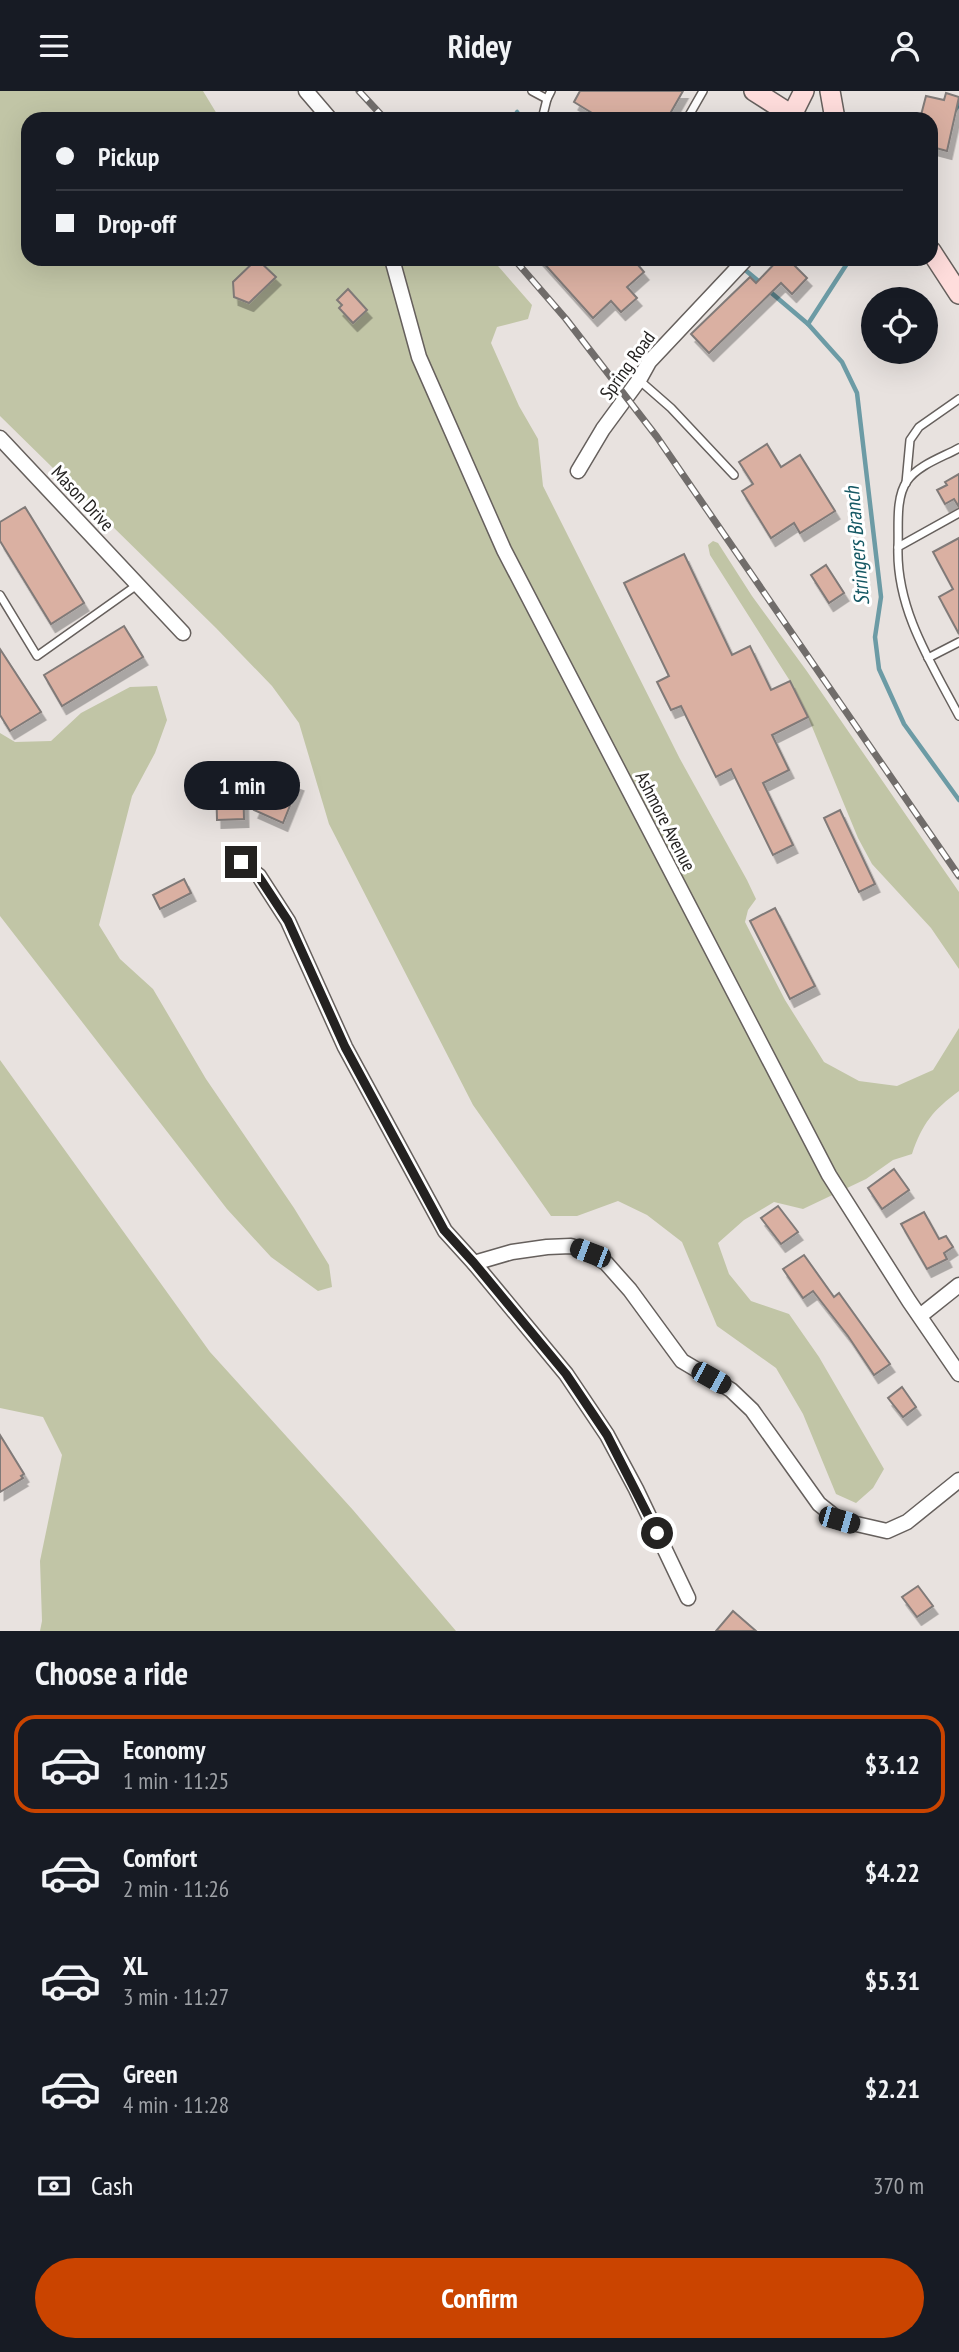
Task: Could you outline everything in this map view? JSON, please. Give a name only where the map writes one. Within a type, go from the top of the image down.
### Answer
[{"type":"main road","points":[[754,91],[787,112]]},
{"type":"main road","points":[[797,112],[804,91]]},
{"type":"main road","points":[[830,91],[834,112]]},
{"type":"main road","points":[[938,262],[959,294]]},
{"type":"street","points":[[306,91],[324,112]]},
{"type":"street","name":"Ashmore Avenue","points":[[394,266],[419,357],[504,550],[829,1175],[959,1374]]},
{"type":"street","name":"Spring Road","points":[[578,471],[649,362],[739,266]]},
{"type":"street","name":"Mason Drive","points":[[0,438],[183,633]]},
{"type":"street","points":[[241,862],[259,877],[288,921],[345,1047],[444,1230],[566,1374],[607,1435],[688,1598]]},
{"type":"street","points":[[474,1263],[512,1252],[571,1246],[606,1263],[630,1290],[682,1361],[731,1390],[752,1410],[819,1504],[839,1520],[887,1531],[906,1522],[959,1480]]},
{"type":"street","points":[[920,1316],[959,1285]]},
{"type":"lane","points":[[532,91],[547,99]]},
{"type":"lane","points":[[544,112],[551,91]]},
{"type":"lane","points":[[691,112],[703,91]]},
{"type":"lane","points":[[639,380],[671,408],[734,475]]},
{"type":"lane","points":[[959,399],[919,427],[910,440],[906,483],[901,498],[897,562],[905,606],[928,658],[959,716]]},
{"type":"lane","points":[[906,483],[919,469],[959,448]]},
{"type":"lane","points":[[898,547],[959,513]]},
{"type":"lane","points":[[0,595],[37,656],[137,585]]},
{"type":"lane","points":[[928,658],[959,642]]},
{"type":"green space","points":[[0,91],[203,91],[216,112],[21,112],[21,266],[498,266],[532,305],[528,319],[497,327],[491,343],[519,406],[538,439],[543,486],[680,759],[756,899],[748,910],[745,922],[785,1000],[824,1062],[859,1081],[897,1086],[933,1070],[959,1028],[959,1091],[930,1118],[912,1154],[893,1160],[866,1179],[803,1209],[774,1202],[744,1220],[718,1243],[729,1274],[751,1301],[789,1314],[819,1357],[884,1469],[873,1488],[856,1503],[836,1494],[803,1414],[776,1368],[717,1326],[682,1242],[647,1215],[618,1201],[577,1216],[551,1216],[473,1105],[329,824],[299,723],[272,686],[216,628],[0,416]]},
{"type":"green space","points":[[713,541],[718,543],[752,596],[959,892],[959,969],[931,928],[872,864],[858,838],[808,717],[790,681],[710,555],[708,545]]},
{"type":"green space","points":[[157,686],[167,720],[155,753],[132,796],[99,925],[120,959],[153,989],[206,1079],[294,1208],[329,1265],[332,1287],[318,1291],[271,1257],[227,1209],[0,916],[0,733],[15,742],[51,741],[81,713],[130,687]]},
{"type":"green space","points":[[0,1060],[210,1352],[353,1510],[456,1631],[40,1631],[40,1561],[62,1455],[43,1417],[0,1408]]},
{"type":"building","points":[[580,91],[683,91],[671,112],[590,112],[574,102]]},
{"type":"building","points":[[946,93],[959,97],[947,151],[938,149],[938,112],[922,112],[926,96],[944,100]]},
{"type":"building","points":[[250,266],[264,266],[276,277],[249,303],[234,297],[233,282]]},
{"type":"building","points":[[546,266],[639,266],[644,272],[627,287],[637,298],[621,312],[611,301],[593,318]]},
{"type":"building","points":[[772,266],[795,266],[807,278],[792,294],[781,283],[709,353],[691,334],[750,277],[756,283]]},
{"type":"building","points":[[348,289],[367,310],[353,323],[339,308],[342,305],[337,300]]},
{"type":"building","points":[[767,444],[781,467],[800,455],[835,511],[800,533],[794,523],[771,538],[742,491],[753,484],[739,462]]},
{"type":"building","points":[[959,474],[959,507],[954,499],[945,504],[937,490]]},
{"type":"building","points":[[25,507],[84,603],[51,624],[0,541],[0,522]]},
{"type":"building","points":[[959,538],[959,634],[939,597],[953,589],[933,552]]},
{"type":"building","points":[[684,554],[732,655],[750,646],[771,690],[790,681],[808,717],[772,735],[789,770],[763,783],[793,845],[773,855],[731,769],[716,777],[681,706],[671,710],[657,682],[669,676],[624,583]]},
{"type":"building","points":[[826,565],[844,593],[829,603],[811,575]]},
{"type":"building","points":[[124,626],[143,657],[62,706],[44,675]]},
{"type":"building","points":[[0,649],[41,712],[10,731],[0,715]]},
{"type":"building","points":[[243,779],[244,819],[217,820],[216,780]]},
{"type":"building","points":[[287,779],[299,783],[283,823],[254,810],[264,786],[271,789],[273,785],[283,789]]},
{"type":"building","points":[[840,810],[875,884],[859,892],[824,818]]},
{"type":"building","points":[[184,879],[191,893],[160,909],[153,895]]},
{"type":"building","points":[[775,908],[815,986],[790,999],[750,921]]},
{"type":"building","points":[[894,1169],[909,1190],[882,1209],[868,1188]]},
{"type":"building","points":[[778,1206],[798,1232],[781,1244],[761,1218]]},
{"type":"building","points":[[924,1212],[939,1239],[946,1236],[953,1247],[944,1253],[947,1259],[927,1269],[901,1224]]},
{"type":"building","points":[[804,1255],[834,1297],[839,1293],[890,1364],[874,1375],[813,1291],[803,1298],[783,1269]]},
{"type":"building","points":[[902,1387],[916,1407],[903,1417],[888,1398]]},
{"type":"building","points":[[0,1435],[24,1474],[21,1476],[23,1478],[0,1492]]},
{"type":"building","points":[[918,1586],[933,1606],[917,1617],[902,1597]]},
{"type":"building","points":[[733,1611],[756,1631],[716,1631]]},
{"type":"waterway","points":[[953,113],[959,104]]},
{"type":"waterway","points":[[740,266],[762,284]]},
{"type":"waterway","points":[[808,324],[845,266]]},
{"type":"waterway","name":"Stringers Branch","points":[[768,290],[808,324],[842,362],[857,393],[881,597],[875,637],[879,669],[904,724],[959,800]]},
{"type":"railway","points":[[359,91],[378,112]]},
{"type":"railway","points":[[520,266],[566,319],[657,437],[959,876]]},
{"type":"route","points":[[241,862],[259,877],[288,921],[345,1047],[444,1230],[566,1374],[607,1435],[657,1533]]}]
